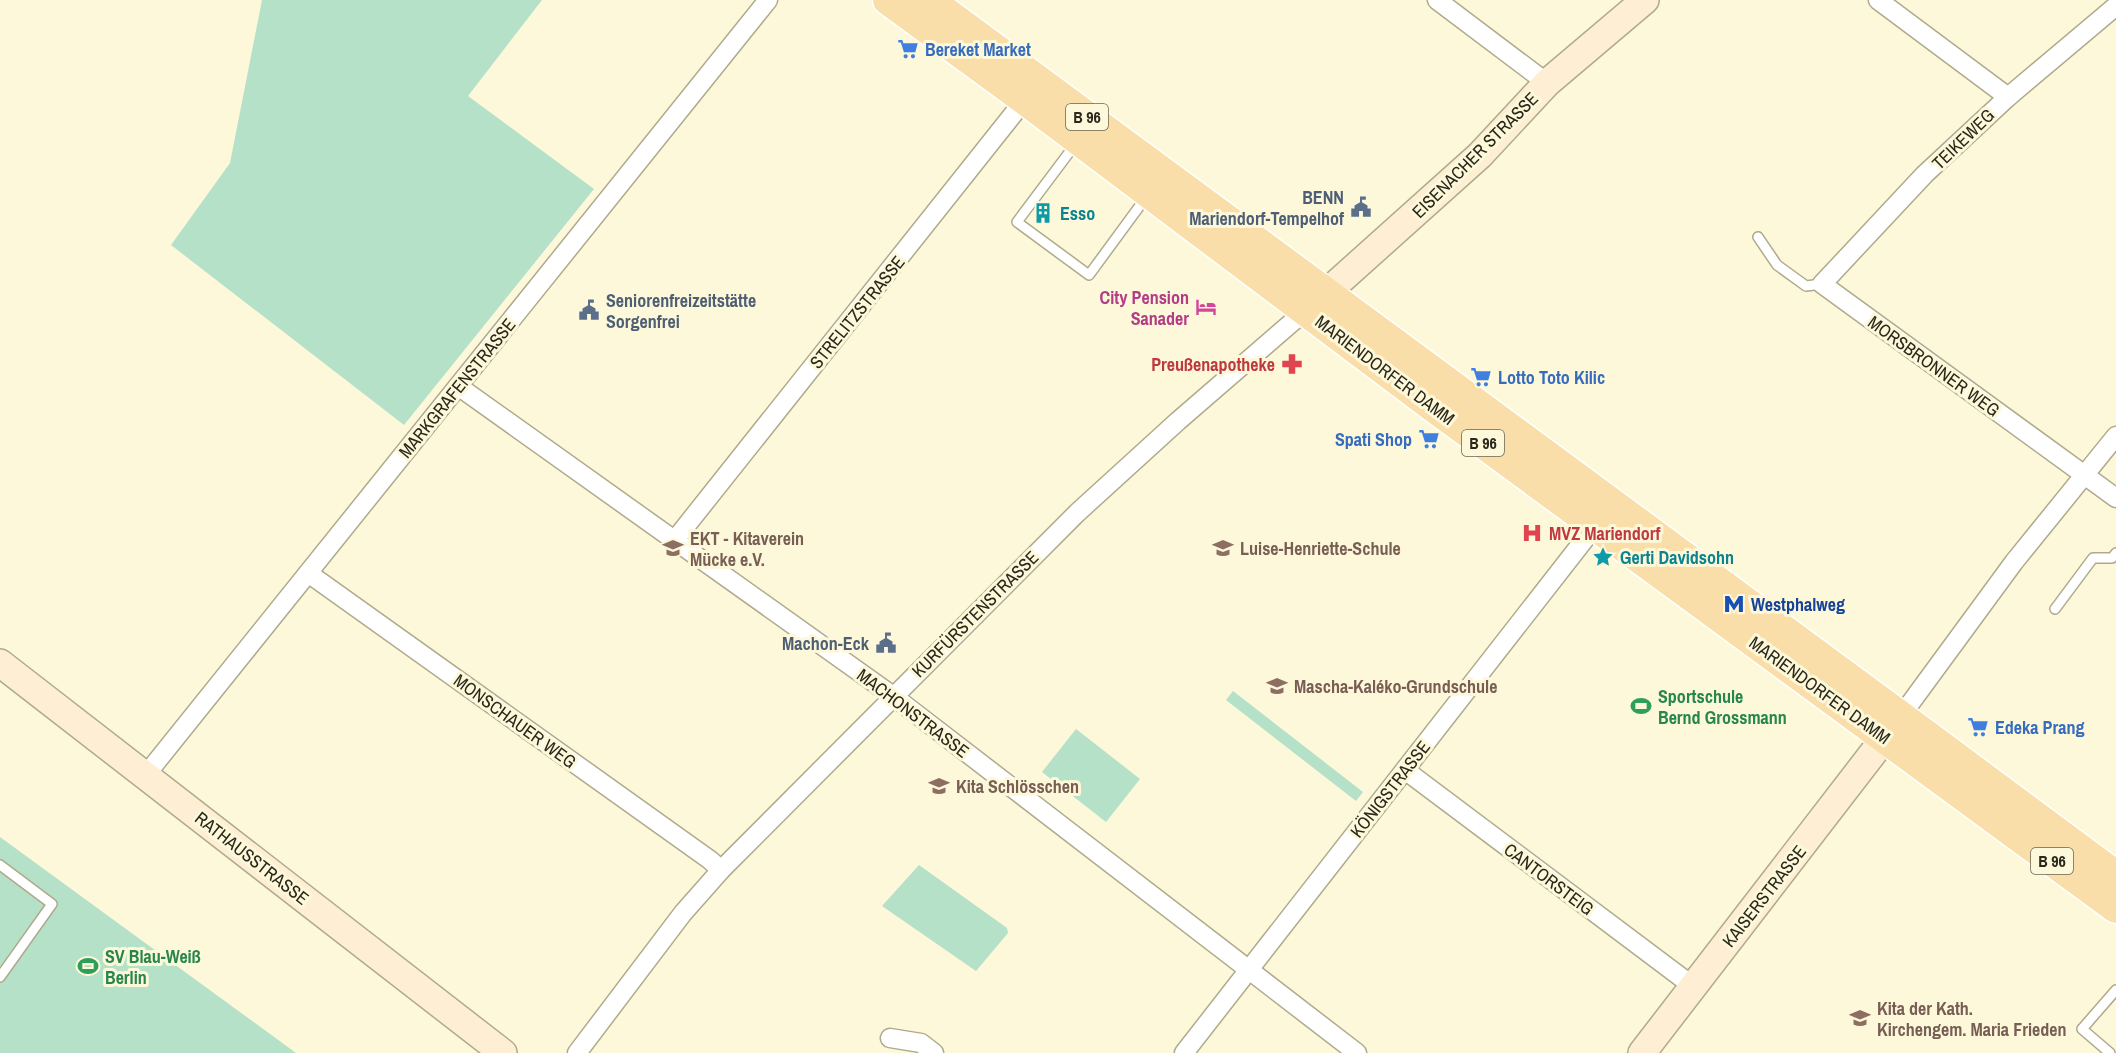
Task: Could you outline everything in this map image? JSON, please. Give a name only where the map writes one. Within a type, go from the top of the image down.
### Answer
[{"type":"main road","name":"MARIENDORFER DAMM","points":[[888,0],[1032,91],[1893,727],[2116,908]]},
{"type":"main road","name":"MARIENDORFER DAMM","points":[[929,0],[1032,91],[1078,140],[1149,194],[1315,302],[1595,526],[2116,876]]},
{"type":"street","name":"MARKGRAFENSTRASSE","points":[[145,776],[768,0]]},
{"type":"street","points":[[1437,0],[1547,83]]},
{"type":"street","name":"EISENACHER STRASSE","points":[[1315,302],[1480,155],[1547,83],[1645,0]]},
{"type":"street","points":[[1878,0],[2008,97]]},
{"type":"street","name":"TEIKEWEG","points":[[1822,284],[1926,174],[2008,97],[2116,6]]},
{"type":"street","name":"STRELITZSTRASSE","points":[[674,541],[1032,91]]},
{"type":"street","name":"MORSBRONNER WEG","points":[[1822,284],[2116,498]]},
{"type":"street","name":"KURFÜRSTENSTRASSE","points":[[576,1053],[683,913],[720,870],[1077,513],[1178,421],[1315,302]]},
{"type":"street","name":"MACHONSTRASSE","points":[[458,386],[893,696],[1357,1053]]},
{"type":"street","points":[[1893,727],[2014,562],[2116,436]]},
{"type":"street","name":"KÖNIGSTRASSE","points":[[1184,1053],[1595,526]]},
{"type":"street","name":"MONSCHAUER WEG","points":[[308,573],[710,860],[720,870]]},
{"type":"street","name":"RATHAUSSTRASSE","points":[[0,663],[503,1053]]},
{"type":"street","name":"KAISERSTRASSE","points":[[1642,1053],[1893,727]]},
{"type":"street","name":"CANTORSTEIG","points":[[1405,770],[1694,987]]},
{"type":"street","points":[[890,1038],[921,1043],[934,1053]]},
{"type":"lane","points":[[1078,140],[1017,222],[1089,275],[1149,194]]},
{"type":"lane","name":"MORSBRONNER WEG","points":[[1758,237],[1777,265],[1806,286],[1822,284]]},
{"type":"lane","points":[[2055,609],[2093,558],[2112,558],[2116,553]]},
{"type":"lane","points":[[0,865],[52,904],[0,977]]},
{"type":"lane","points":[[2110,1053],[2082,1029],[2116,990]]},
{"type":"green space","points":[[262,0],[542,0],[468,96],[594,189],[404,425],[171,245],[230,163]]},
{"type":"green space","points":[[1233,691],[1363,792],[1356,801],[1226,700]]},
{"type":"green space","points":[[1076,729],[1140,779],[1106,822],[1042,772]]},
{"type":"green space","name":"SV Blau-Weiß Berlin","points":[[0,837],[296,1053],[0,1053]]},
{"type":"green space","points":[[919,865],[1007,928],[1008,933],[976,971],[882,906]]},
{"type":"place","name":"Bereket Market","points":[[908,49]]},
{"type":"place","name":"BENN Mariendorf-Tempelhof","points":[[1361,207]]},
{"type":"place","name":"Esso","points":[[1043,213]]},
{"type":"place","name":"City Pension Sanader","points":[[1206,307]]},
{"type":"place","name":"Seniorenfreizeitstätte Sorgenfrei","points":[[589,310]]},
{"type":"place","name":"Preußenapotheke","points":[[1292,364]]},
{"type":"place","name":"Lotto Toto Kilic","points":[[1481,377]]},
{"type":"place","name":"Spati Shop","points":[[1429,439]]},
{"type":"place","name":"MVZ Mariendorf","points":[[1532,533]]},
{"type":"place","name":"EKT - Kitaverein Mücke e.V.","points":[[673,548]]},
{"type":"place","name":"Luise-Henriette-Schule","points":[[1223,548]]},
{"type":"place","name":"Gerti Davidsohn","points":[[1603,557]]},
{"type":"place","name":"Westphalweg","points":[[1734,604]]},
{"type":"place","name":"Machon-Eck","points":[[886,643]]},
{"type":"place","name":"Mascha-Kaléko-Grundschule","points":[[1277,686]]},
{"type":"place","name":"Sportschule Bernd Grossmann","points":[[1641,706]]},
{"type":"place","name":"Edeka Prang","points":[[1978,727]]},
{"type":"place","name":"Kita Schlösschen","points":[[939,786]]},
{"type":"place","name":"SV Blau-Weiß Berlin","points":[[88,966]]},
{"type":"place","name":"Kita der Kath. Kirchengem. Maria Frieden","points":[[1860,1018]]}]
